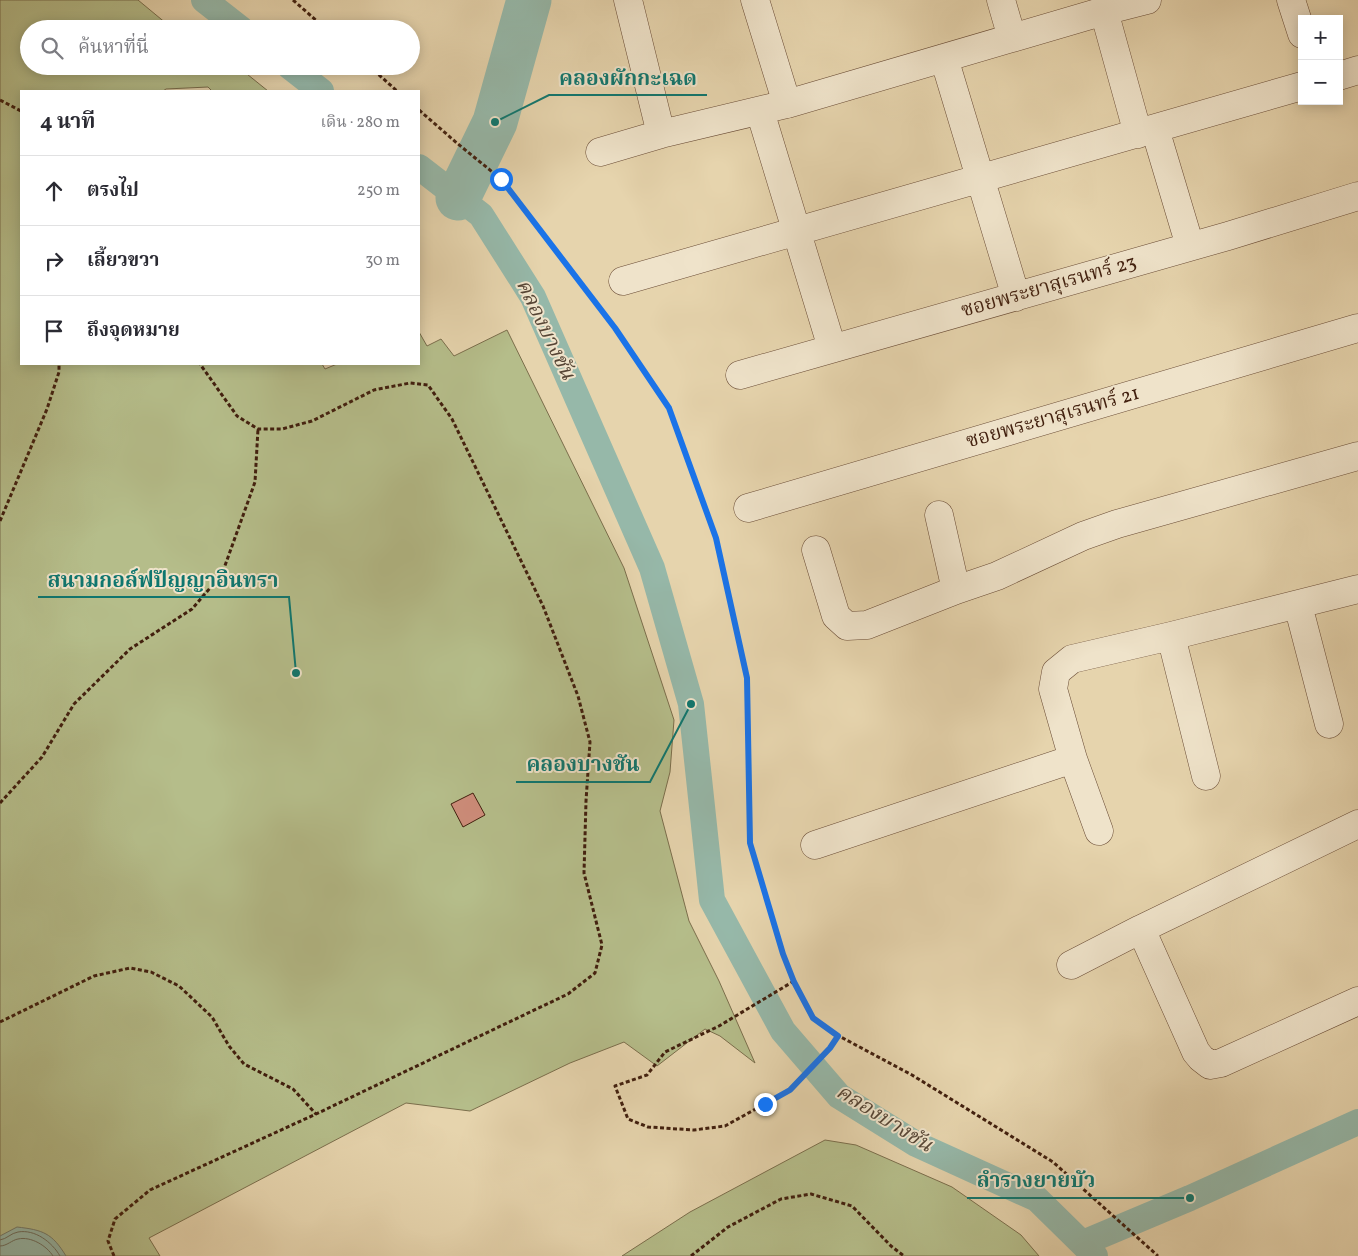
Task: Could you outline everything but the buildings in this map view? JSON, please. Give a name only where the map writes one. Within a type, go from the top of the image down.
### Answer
[{"type":"street","points":[[628,0],[661,134]]},
{"type":"street","points":[[755,0],[787,104]]},
{"type":"street","points":[[1001,0],[1012,38]]},
{"type":"street","points":[[600,152],[661,134],[760,112],[1146,0]]},
{"type":"street","points":[[1291,0],[1298,22]]},
{"type":"street","points":[[1104,11],[1190,246]]},
{"type":"street","points":[[944,58],[1016,297]]},
{"type":"street","points":[[1343,75],[1358,70]]},
{"type":"street","points":[[623,281],[1298,87]]},
{"type":"street","points":[[760,112],[832,348]]},
{"type":"street","name":"ซอยพระยาสุเรนทร์ 23","points":[[740,375],[1016,297],[1358,196]]},
{"type":"street","name":"ซอยพระยาสุเรนทร์ 21","points":[[748,508],[1358,328]]},
{"type":"street","points":[[816,550],[836,616],[848,626],[867,625],[997,576],[1083,536],[1117,524],[1358,456]]},
{"type":"street","points":[[939,514],[956,590]]},
{"type":"street","points":[[1099,831],[1073,759],[1053,689],[1056,672],[1072,659],[1358,589]]},
{"type":"street","points":[[1298,605],[1329,724]]},
{"type":"street","points":[[1171,636],[1206,776]]},
{"type":"street","points":[[815,845],[1073,759]]},
{"type":"street","points":[[1071,965],[1358,824]]},
{"type":"street","points":[[1141,929],[1196,1052],[1200,1058],[1210,1065],[1221,1063],[1358,1001]]},
{"type":"path","points":[[294,0],[316,20]]},
{"type":"path","points":[[379,75],[396,90]]},
{"type":"path","points":[[0,100],[20,110]]},
{"type":"path","points":[[420,111],[501,179],[615,328],[669,408],[716,538],[747,678],[750,843],[793,982],[813,1018],[838,1036],[912,1075],[1053,1162],[1158,1256]]},
{"type":"path","points":[[0,520],[47,409],[59,372],[59,365]]},
{"type":"path","points":[[114,1256],[108,1241],[115,1219],[150,1190],[316,1114],[568,994],[595,973],[602,945],[584,873],[590,742],[578,696],[543,606],[452,419],[428,385],[410,383],[374,390],[312,421],[282,429],[258,429],[237,416],[201,365]]},
{"type":"path","points":[[0,803],[42,757],[74,704],[130,649],[192,608],[222,574],[255,482],[258,429]]},
{"type":"path","points":[[0,1022],[94,976],[130,968],[151,972],[179,986],[212,1017],[229,1046],[244,1064],[293,1089],[316,1114]]},
{"type":"path","points":[[793,982],[718,1026],[666,1052],[647,1075],[615,1086],[628,1119],[648,1127],[657,1128],[694,1130],[725,1126],[790,1090],[830,1048],[838,1036]]},
{"type":"path","points":[[691,1256],[728,1227],[781,1199],[811,1194],[852,1206],[891,1246],[904,1256]]},
{"type":"green space","points":[[0,0],[138,0],[162,20],[20,20],[20,75],[248,75],[267,90],[211,90],[208,87],[164,90],[20,90],[20,365],[323,365],[325,369],[335,365],[420,365],[420,334],[427,346],[441,339],[454,356],[507,330],[624,568],[674,720],[670,772],[660,811],[689,921],[719,981],[755,1063],[720,1036],[705,1029],[657,1066],[624,1042],[570,1063],[470,1111],[406,1103],[149,1238],[160,1256],[0,1256]]},
{"type":"green space","points":[[825,1140],[856,1145],[952,1187],[1021,1235],[1039,1256],[622,1256],[690,1212]]},
{"type":"water","points":[[17,1227],[40,1231],[46,1234],[56,1242],[66,1256],[0,1256],[0,1236]]},
{"type":"waterway","name":"คลองบางชัน","points":[[204,0],[230,20]]},
{"type":"waterway","points":[[458,198],[495,122],[529,0]]},
{"type":"waterway","name":"คลองบางชัน","points":[[301,75],[320,90]]},
{"type":"waterway","name":"คลองบางชัน","points":[[420,168],[481,215],[533,297],[652,568],[691,704],[712,900],[783,1031],[839,1096],[916,1144],[1037,1199],[1095,1256]]},
{"type":"waterway","points":[[1083,1243],[1190,1198],[1358,1122]]},
{"type":"place","name":"คลองผักกะเฉด","points":[[495,122]]},
{"type":"place","name":"สนามกอล์ฟปัญญาอินทรา","points":[[296,673]]},
{"type":"place","name":"คลองบางชัน","points":[[691,704]]},
{"type":"place","name":"ลำรางยายบัว","points":[[1190,1198]]},
{"type":"route","points":[[501,179],[585,287],[669,408],[680,443],[716,538],[747,678],[750,843],[783,954],[794,982],[813,1018],[838,1036],[830,1048],[790,1090],[765,1104]]}]
